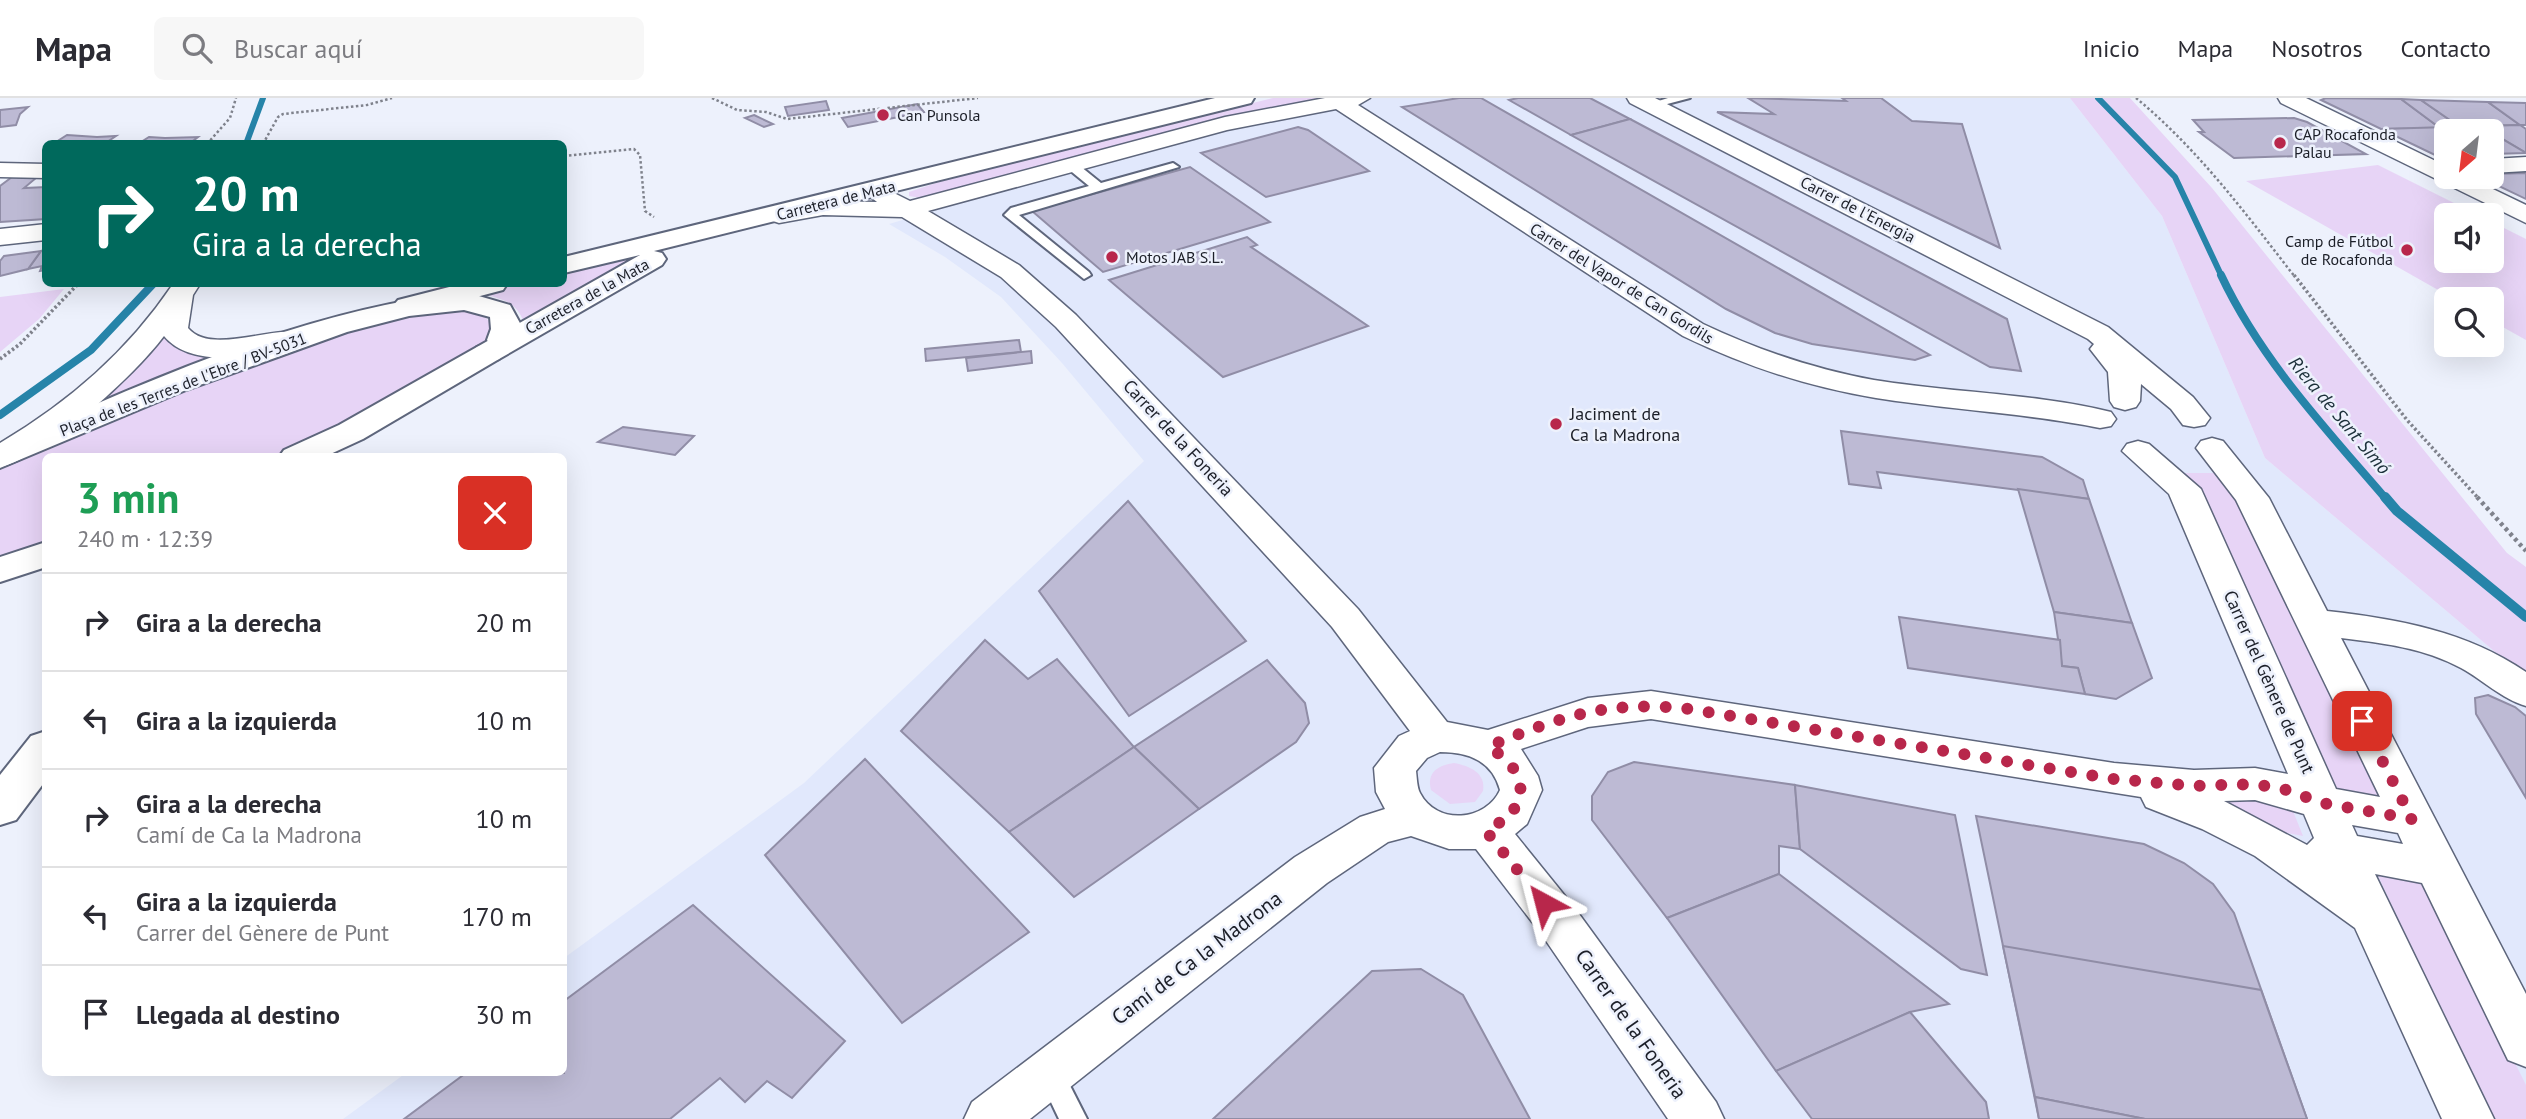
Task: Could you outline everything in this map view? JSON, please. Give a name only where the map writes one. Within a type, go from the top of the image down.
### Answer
[{"type":"street","name":"Carretera de Mata","points":[[769,216],[1243,98]]},
{"type":"street","points":[[2289,98],[2434,167]]},
{"type":"street","name":"Carretera de Mata","points":[[769,216],[823,208],[905,209],[1225,124],[1349,100]]},
{"type":"street","name":"Carrer del Vapor de Can Gordils","points":[[1349,100],[1693,330],[1745,356],[1829,382],[2065,412],[2099,419]]},
{"type":"street","name":"Carrer de l'Energia","points":[[1645,102],[2077,321],[2117,346],[2182,403],[2203,433]]},
{"type":"street","points":[[2504,165],[2526,164]]},
{"type":"street","points":[[0,170],[42,171]]},
{"type":"street","points":[[2476,189],[2526,215]]},
{"type":"street","name":"Carrer de la Foneria","points":[[874,190],[1010,271],[1066,321],[1345,618],[1436,737]]},
{"type":"street","points":[[567,264],[769,216]]},
{"type":"street","name":"Carretera de la Mata","points":[[495,347],[648,261],[769,216]]},
{"type":"street","points":[[0,237],[42,232]]},
{"type":"street","points":[[408,306],[481,287]]},
{"type":"street","points":[[183,289],[176,334],[201,346],[241,347],[306,336]]},
{"type":"street","points":[[0,457],[83,403],[125,368],[183,289]]},
{"type":"street","name":"Plaça de les Terres de l'Ebre / BV-5031","points":[[0,457],[165,388],[306,336],[408,306],[459,300],[492,306],[504,317],[507,333],[495,347]]},
{"type":"street","name":"Carrer de l'Energia","points":[[2077,321],[2110,354],[2125,374],[2128,388],[2125,401]]},
{"type":"street","points":[[319,453],[495,347]]},
{"type":"street","points":[[2203,433],[2200,457],[2185,459],[2138,451],[2117,440],[2104,429],[2099,419],[2108,405],[2125,401],[2171,408],[2203,433],[2252,498],[2526,1044]]},
{"type":"street","points":[[305,453],[351,432]]},
{"type":"street","name":"Carrer del Gènere de Punt","points":[[2138,451],[2183,489],[2342,851],[2378,922],[2468,1119]]},
{"type":"street","points":[[0,570],[42,555]]},
{"type":"street","points":[[2313,622],[2413,635],[2450,646],[2483,661],[2526,692]]},
{"type":"street","points":[[1489,746],[1544,724],[1586,712],[1621,705],[1651,705],[2114,779],[2194,786],[2255,784],[2287,790],[2322,803],[2412,819]]},
{"type":"street","points":[[2255,784],[2285,757],[2292,733]]},
{"type":"street","points":[[1436,737],[1468,738],[1489,746],[1512,765],[1521,790],[1512,815],[1486,831],[1443,831],[1416,818],[1396,794],[1395,768],[1413,747],[1436,737]]},
{"type":"street","points":[[0,808],[42,752]]},
{"type":"street","points":[[2114,779],[2205,809],[2275,845],[2336,887],[2378,922]]},
{"type":"street","name":"Camí de Ca la Madrona","points":[[990,1119],[1311,870],[1375,829],[1416,818]]},
{"type":"street","name":"Carrer de la Foneria","points":[[1486,831],[1558,921],[1698,1119]]},
{"type":"street","points":[[2275,845],[2313,852],[2342,851],[2436,867]]},
{"type":"lane","points":[[1645,102],[1684,98]]},
{"type":"lane","points":[[1071,165],[1100,188]]},
{"type":"lane","points":[[1084,275],[1011,215],[1173,167]]},
{"type":"lane","points":[[1049,1072],[1073,1119]]},
{"type":"path","points":[[211,140],[230,118],[236,98]]},
{"type":"path","points":[[265,140],[278,117],[283,114],[367,106],[392,98]]},
{"type":"path","points":[[712,98],[737,110],[766,112],[788,119],[978,98]]},
{"type":"path","points":[[2136,98],[2160,118],[2236,201],[2398,410],[2465,487],[2526,551]]},
{"type":"path","points":[[567,156],[634,149],[640,155],[645,211],[659,218],[690,220],[697,232]]},
{"type":"path","points":[[0,359],[20,344],[75,287]]},
{"type":"shaded area","points":[[1273,98],[1334,98],[927,199],[909,196],[909,192],[951,178]]},
{"type":"shaded area","points":[[1359,98],[2070,98],[2162,216],[2265,458],[2526,678],[2526,1119],[343,1119],[402,1076],[567,1076],[567,956],[804,783],[1144,461],[1062,363],[1001,297],[945,257],[889,224],[1225,124]]},
{"type":"shaded area","points":[[2070,98],[2130,98],[2212,188],[2507,553],[2526,567],[2526,678],[2265,458],[2162,216]]},
{"type":"shaded area","name":"Camp de Fútbol de Rocafonda","points":[[2378,165],[2454,203],[2434,203],[2434,273],[2504,273],[2504,228],[2526,239],[2526,340],[2504,328],[2504,287],[2434,288],[2246,181]]},
{"type":"shaded area","points":[[673,244],[639,259],[524,323],[513,305],[480,293],[503,287],[567,287],[567,270]]},
{"type":"shaded area","points":[[64,289],[39,319],[0,352],[0,297]]},
{"type":"shaded area","points":[[434,307],[478,310],[494,326],[490,338],[480,351],[289,453],[42,453],[42,548],[0,563],[0,466],[49,443],[327,335]]},
{"type":"shaded area","points":[[162,334],[183,348],[231,354],[92,409],[139,365]]},
{"type":"shaded area","points":[[2183,473],[2222,473],[2244,504],[2386,802],[2337,793]]},
{"type":"shaded area","points":[[1454,763],[1471,768],[1482,779],[1483,791],[1475,802],[1450,804],[1431,790],[1432,774],[1443,766]]},
{"type":"shaded area","points":[[2231,793],[2289,801],[2303,836],[2247,825],[2210,802]]},
{"type":"shaded area","points":[[2375,869],[2423,879],[2526,1085],[2526,1119],[2489,1119]]},
{"type":"building","points":[[1459,98],[1481,98],[1930,355],[1915,360],[1812,344],[1775,333],[1726,309],[1402,107]]},
{"type":"building","points":[[1590,98],[1630,119],[1571,135],[1509,100]]},
{"type":"building","points":[[1748,98],[1846,101],[1842,98],[1881,98],[1912,121],[1962,124],[2000,248],[1717,112],[1774,114]]},
{"type":"building","points":[[2401,99],[2434,124],[2434,128],[2381,129],[2321,100]]},
{"type":"building","points":[[2401,99],[2421,100],[2448,119],[2434,119],[2434,124]]},
{"type":"building","points":[[2421,100],[2488,102],[2520,125],[2504,126],[2504,119],[2448,119]]},
{"type":"building","points":[[826,101],[829,110],[788,116],[785,107]]},
{"type":"building","points":[[2488,102],[2526,103],[2526,125],[2520,125]]},
{"type":"building","name":"Can Punsola","points":[[917,104],[924,112],[848,127],[842,118]]},
{"type":"building","points":[[28,107],[20,114],[16,125],[0,127],[0,110]]},
{"type":"building","points":[[754,115],[773,124],[764,127],[745,118]]},
{"type":"building","name":"CAP Rocafonda Palau","points":[[2294,118],[2307,122],[2366,154],[2234,158],[2199,132],[2204,132],[2193,120]]},
{"type":"building","points":[[1630,119],[2007,319],[2021,371],[1990,367],[1571,135]]},
{"type":"building","points":[[2504,125],[2520,125],[2526,129],[2526,153],[2504,140]]},
{"type":"building","points":[[1298,127],[1308,130],[1369,171],[1266,197],[1201,153]]},
{"type":"building","points":[[2434,127],[2434,155],[2381,129]]},
{"type":"building","points":[[67,135],[116,136],[110,140],[59,140]]},
{"type":"building","points":[[149,137],[198,137],[194,140],[144,140]]},
{"type":"building","points":[[2504,140],[2526,153],[2504,154]]},
{"type":"building","points":[[1190,167],[1270,222],[1103,272],[1032,211]]},
{"type":"building","points":[[2526,173],[2526,199],[2504,188],[2504,174]]},
{"type":"building","points":[[12,177],[36,178],[24,188],[42,187],[42,219],[0,222],[0,186]]},
{"type":"building","points":[[1247,237],[1257,245],[1251,247],[1368,326],[1223,377],[1109,280]]},
{"type":"building","points":[[41,251],[42,266],[28,269]]},
{"type":"building","points":[[41,251],[28,269],[0,276],[0,261],[4,256]]},
{"type":"building","points":[[1019,340],[1021,352],[926,361],[925,349]]},
{"type":"building","points":[[1031,351],[1032,363],[968,371],[966,358]]},
{"type":"building","points":[[623,427],[694,436],[675,455],[598,442]]},
{"type":"building","points":[[1841,431],[2042,457],[2083,480],[2089,499],[1877,472],[1881,488],[1849,484]]},
{"type":"building","points":[[2018,489],[2089,499],[2132,623],[2054,612]]},
{"type":"building","points":[[1128,501],[1246,641],[1129,716],[1039,591]]},
{"type":"building","points":[[2054,612],[2132,623],[2152,678],[2116,699],[2085,694],[2078,668],[2062,666]]},
{"type":"building","points":[[1899,617],[2060,640],[2062,666],[2078,668],[2085,694],[1908,668]]},
{"type":"building","points":[[985,640],[1028,679],[1057,659],[1134,747],[1009,832],[901,731]]},
{"type":"building","points":[[1267,660],[1305,703],[1309,723],[1296,742],[1199,809],[1134,747]]},
{"type":"building","points":[[2488,695],[2515,707],[2526,716],[2526,798],[2476,714],[2475,698]]},
{"type":"building","points":[[1134,747],[1199,809],[1074,897],[1009,832]]},
{"type":"building","points":[[865,759],[1029,932],[902,1023],[765,855]]},
{"type":"building","points":[[1634,762],[1795,785],[1800,849],[1779,846],[1779,874],[1667,918],[1592,820],[1592,796],[1608,772]]},
{"type":"building","points":[[1795,785],[1955,815],[1987,975],[1961,969],[1800,849]]},
{"type":"building","points":[[1976,816],[2144,844],[2184,863],[2213,884],[2234,913],[2307,1119],[2039,1119]]},
{"type":"building","points":[[1779,874],[1949,1004],[1910,1012],[1776,1071],[1667,918]]},
{"type":"building","points":[[693,905],[845,1041],[792,1098],[767,1081],[745,1102],[720,1078],[670,1119],[404,1119],[462,1076],[567,1076],[567,999]]},
{"type":"building","points":[[2003,946],[2261,990],[2307,1119],[2145,1119],[2035,1097]]},
{"type":"building","points":[[1421,969],[1463,995],[1530,1119],[1213,1119],[1372,971]]},
{"type":"building","points":[[1910,1012],[1986,1102],[1989,1119],[1812,1119],[1776,1071]]},
{"type":"building","points":[[2035,1097],[2145,1119],[2039,1119]]},
{"type":"waterway","points":[[247,140],[263,98]]},
{"type":"waterway","name":"Riera de Sant Simó","points":[[2098,98],[2175,177],[2222,276]]},
{"type":"waterway","name":"Riera de Sant Simó","points":[[2222,276],[2255,336],[2275,365],[2386,499]]},
{"type":"waterway","points":[[0,415],[91,350],[150,287]]},
{"type":"waterway","name":"Riera de Sant Simó","points":[[2385,497],[2397,511],[2526,617]]},
{"type":"place","name":"Can Punsola","points":[[883,115]]},
{"type":"place","name":"CAP Rocafonda Palau","points":[[2280,143]]},
{"type":"place","name":"Camp de Fútbol de Rocafonda","points":[[2407,250]]},
{"type":"place","name":"Motos JAB S.L.","points":[[1112,257]]},
{"type":"place","name":"Jaciment de Ca la Madrona","points":[[1556,424]]},
{"type":"route","points":[[1544,903],[1486,831],[1512,815],[1519,803],[1521,790],[1519,777],[1512,765],[1502,754],[1489,746],[1544,724],[1586,712],[1621,705],[1689,709],[2114,779],[2194,786],[2255,784],[2287,790],[2322,803],[2412,819],[2362,721]]}]
